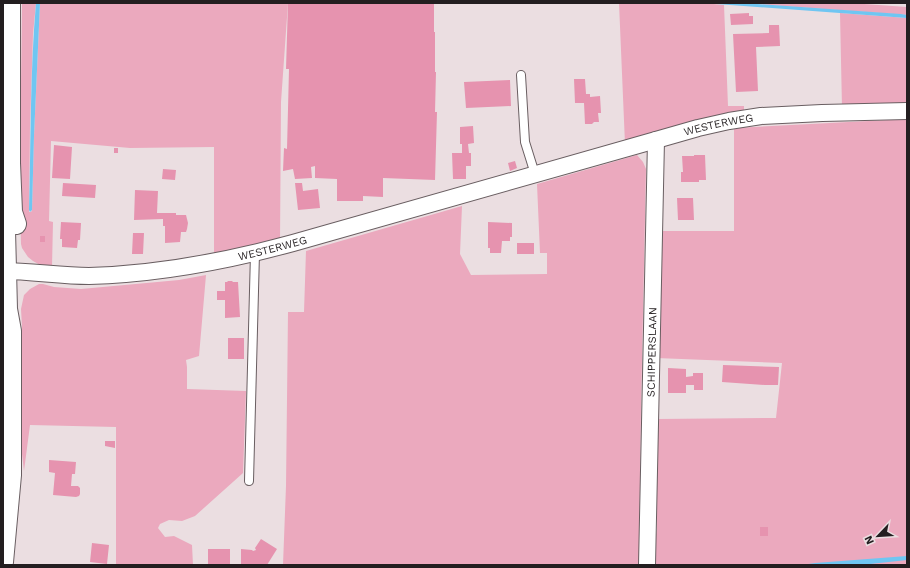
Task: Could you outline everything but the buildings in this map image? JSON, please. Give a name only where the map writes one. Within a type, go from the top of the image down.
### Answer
[{"type":"street","points":[[3,562],[11,475],[7,446],[11,331],[7,309],[9,271],[5,230],[12,212],[10,147],[10,3]]},
{"type":"street","name":"WESTERWEG","points":[[9,271],[87,276],[146,272],[217,261],[255,253],[355,226],[698,128],[729,121],[761,116],[907,111]]},
{"type":"street","name":"SCHIPPERSLAAN","points":[[647,565],[656,140]]},
{"type":"lane","points":[[521,75],[525,142],[535,174]]},
{"type":"lane","points":[[249,482],[255,253]]},
{"type":"shaded area","points":[[22,3],[36,3],[33,34],[30,126],[29,212],[31,212],[40,3],[288,3],[281,102],[280,242],[214,256],[214,147],[130,148],[51,141],[49,221],[53,222],[52,267],[42,266],[28,257],[21,244],[20,208],[19,165]]},
{"type":"shaded area","points":[[619,3],[703,3],[724,5],[728,106],[744,106],[742,113],[625,144]]},
{"type":"shaded area","points":[[743,3],[850,3],[907,7],[907,15]]},
{"type":"shaded area","points":[[840,13],[907,18],[907,107],[842,108]]},
{"type":"shaded area","points":[[907,119],[907,565],[653,565],[657,529],[657,419],[776,418],[782,363],[656,358],[660,231],[734,231],[734,128]]},
{"type":"shaded area","points":[[637,155],[643,162],[646,169],[639,565],[283,565],[286,486],[288,312],[304,312],[306,251],[462,206],[460,254],[471,275],[547,274],[547,253],[540,253],[537,184]]},
{"type":"shaded area","points":[[206,275],[199,356],[186,360],[187,389],[246,391],[243,473],[195,516],[182,521],[169,520],[160,524],[158,528],[165,537],[174,536],[192,545],[193,565],[116,565],[116,427],[30,425],[24,471],[18,420],[22,327],[21,309],[24,295],[30,289],[39,284],[54,287],[81,289],[179,280]]},
{"type":"water","points":[[36,3],[40,3],[32,210],[30,212],[32,81]]},
{"type":"water","points":[[703,3],[743,3],[901,14],[907,15],[907,18]]},
{"type":"water","points":[[907,556],[907,560],[861,565],[802,565],[815,563]]}]
